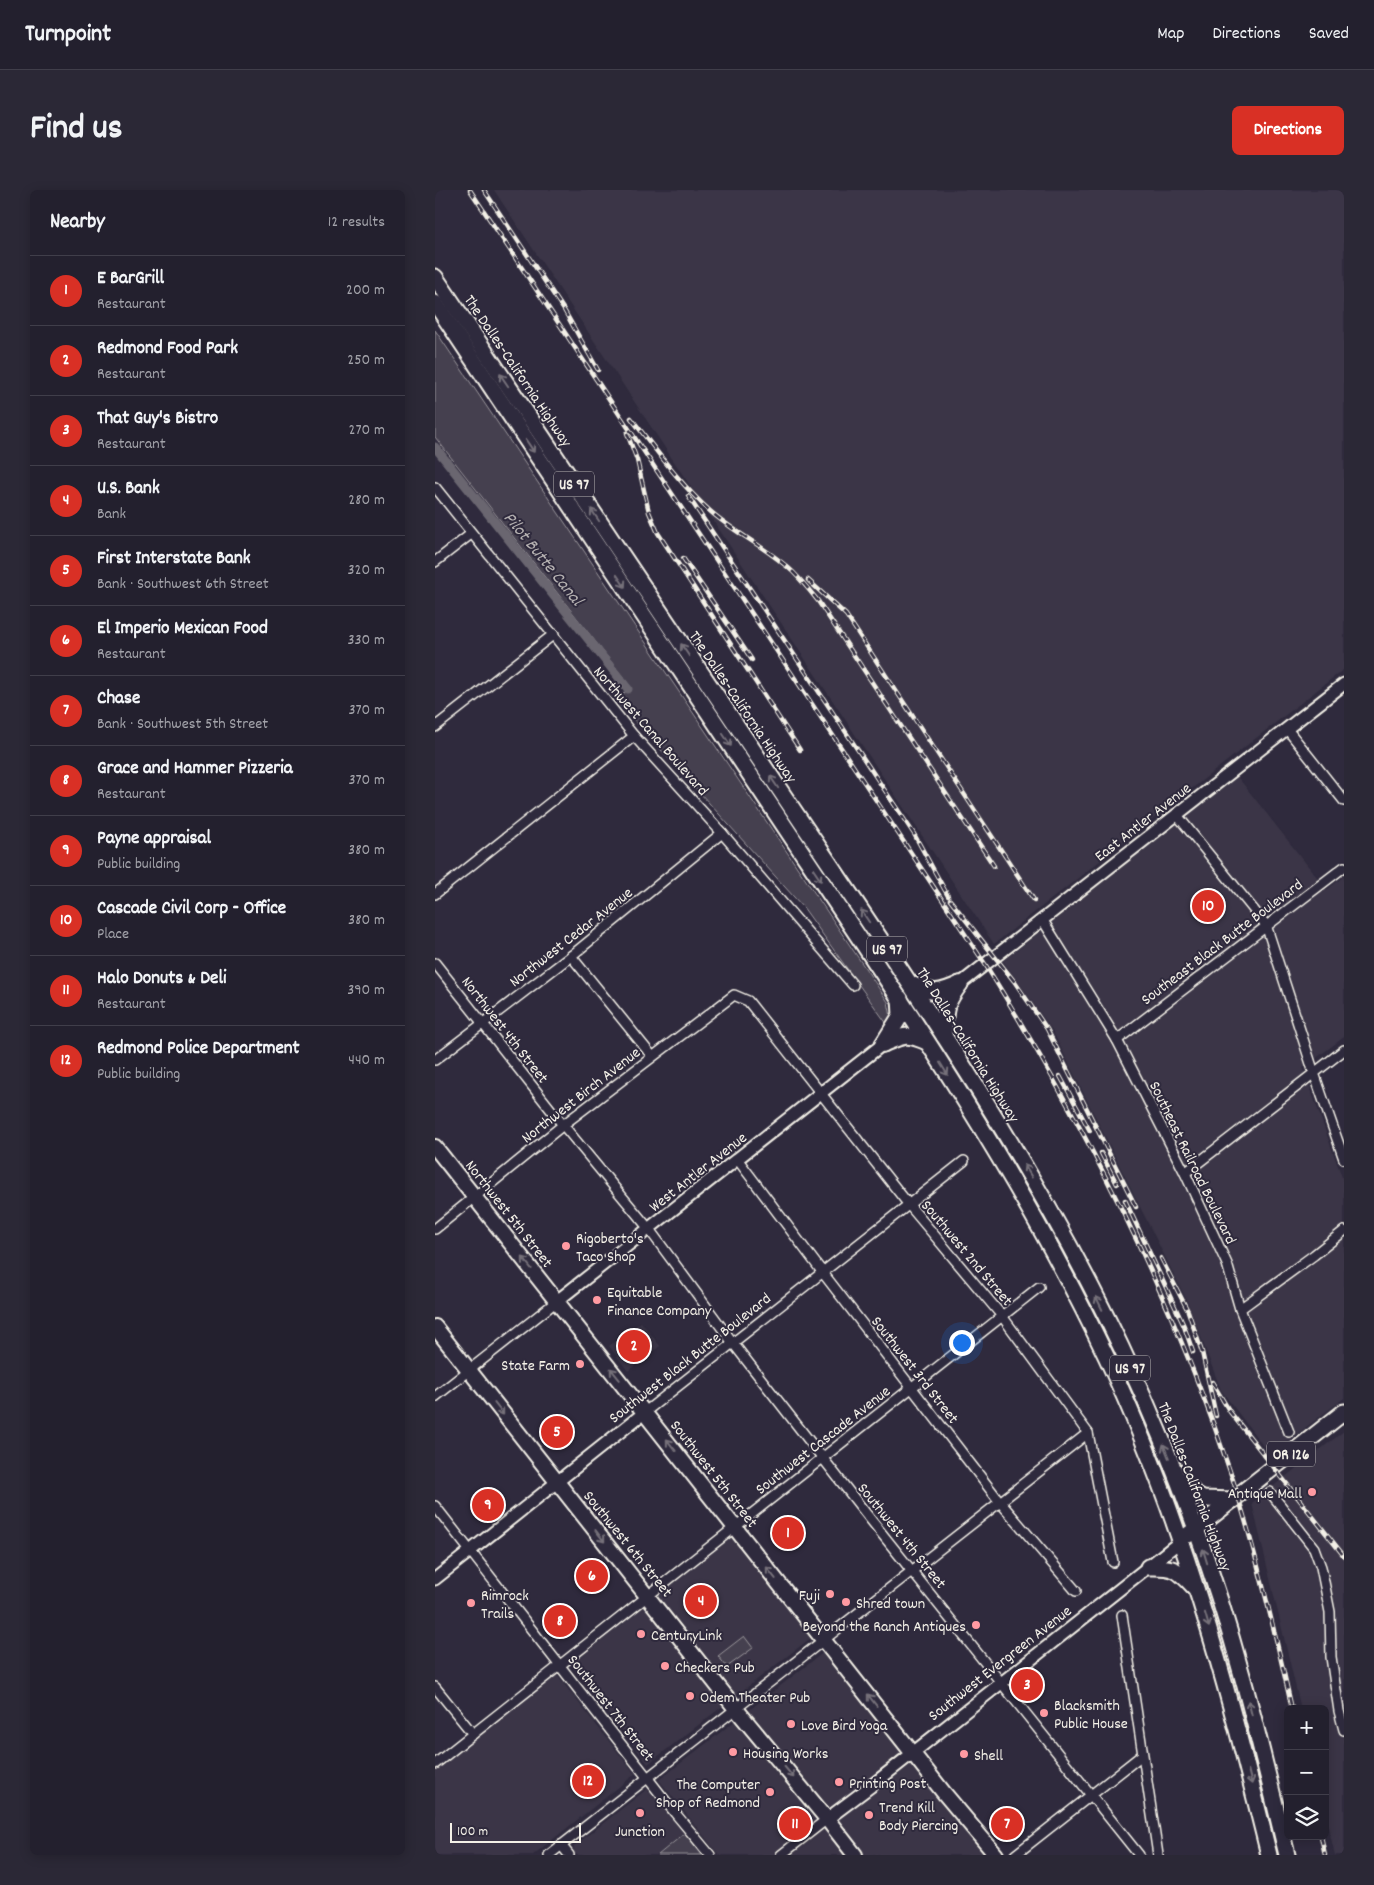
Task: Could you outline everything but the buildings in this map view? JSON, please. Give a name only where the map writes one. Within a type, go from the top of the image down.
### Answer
[{"type":"highway","name":"The Dalles-California Highway","points":[[435,276],[911,984],[1029,1172],[1087,1278],[1121,1348],[1175,1474],[1196,1530],[1242,1674],[1287,1855]]},
{"type":"highway","name":"The Dalles-California Highway","points":[[435,303],[900,998],[1014,1182],[1076,1294],[1134,1419],[1182,1540],[1239,1732],[1269,1855]]},
{"type":"highway","points":[[911,984],[928,992],[936,993],[960,984]]},
{"type":"highway","points":[[944,1036],[945,1008],[960,984]]},
{"type":"highway","points":[[883,1044],[901,1015],[900,998]]},
{"type":"highway","points":[[883,1044],[911,1035],[927,1042]]},
{"type":"highway","name":"OR 126","points":[[1236,1498],[1344,1412]]},
{"type":"highway","points":[[1175,1474],[1197,1496],[1203,1499],[1236,1498]]},
{"type":"highway","name":"Southwest Evergreen Avenue","points":[[1182,1540],[1236,1498]]},
{"type":"highway","points":[[1148,1567],[1174,1569],[1199,1593]]},
{"type":"main road","name":"Northwest 5th Street","points":[[435,1147],[557,1301]]},
{"type":"main road","name":"Southwest 5th Street","points":[[557,1301],[944,1793],[996,1855]]},
{"type":"main road","name":"Southwest 6th Street","points":[[435,1327],[736,1709],[855,1855]]},
{"type":"street","name":"Northwest Canal Boulevard","points":[[435,487],[634,736],[723,833],[853,985]]},
{"type":"street","points":[[435,562],[471,534]]},
{"type":"street","points":[[435,727],[553,634]]},
{"type":"street","name":"East Antler Avenue","points":[[960,984],[1344,684]]},
{"type":"street","points":[[1287,729],[1344,801]]},
{"type":"street","points":[[435,894],[634,736]]},
{"type":"street","points":[[1177,815],[1266,925],[1344,1159]]},
{"type":"street","name":"Northwest Cedar Avenue","points":[[435,1060],[571,956],[723,833]]},
{"type":"street","name":"Southeast Black Butte Boulevard","points":[[1117,1040],[1344,867]]},
{"type":"street","name":"Southeast Railroad Boulevard","points":[[1042,919],[1117,1040],[1185,1173],[1227,1264],[1240,1309],[1289,1432]]},
{"type":"street","points":[[571,956],[652,1056]]},
{"type":"street","name":"Northwest 4th Street","points":[[435,963],[563,1125],[649,1229]]},
{"type":"street","name":"Northwest Birch Avenue","points":[[435,1229],[563,1125],[734,995],[748,1001]]},
{"type":"street","name":"Southwest 2nd Street","points":[[748,1001],[909,1205],[1002,1316],[1088,1433]]},
{"type":"street","name":"West Antler Avenue","points":[[435,1397],[883,1044]]},
{"type":"street","points":[[1185,1173],[1344,1050]]},
{"type":"street","name":"Southwest 3rd Street","points":[[738,1160],[823,1273],[1001,1502],[1077,1591]]},
{"type":"street","name":"Southwest Black Butte Boulevard","points":[[435,1579],[964,1161]]},
{"type":"street","name":"Southwest 4th Street","points":[[649,1229],[733,1343],[823,1458],[1139,1855]]},
{"type":"street","points":[[1240,1309],[1344,1231]]},
{"type":"street","name":"Southwest Cascade Avenue","points":[[435,1764],[1039,1286]]},
{"type":"street","points":[[549,1855],[1088,1433],[1113,1562]]},
{"type":"street","points":[[1270,1492],[1314,1548],[1321,1567],[1330,1612],[1331,1657],[1339,1711],[1344,1730]]},
{"type":"street","name":"Southwest 7th Street","points":[[435,1506],[710,1855]]},
{"type":"street","name":"Southwest Evergreen Avenue","points":[[781,1855],[1182,1540]]},
{"type":"street","points":[[1122,1615],[1158,1855]]},
{"type":"street","points":[[435,1687],[473,1734]]},
{"type":"street","points":[[1015,1855],[1143,1755]]},
{"type":"street","points":[[561,1846],[569,1855]]},
{"type":"shaded area","points":[[494,190],[1344,190],[1344,669],[994,944]]},
{"type":"shaded area","points":[[435,330],[888,1002],[891,1017],[887,1024],[803,907],[616,700],[631,687],[435,437]]},
{"type":"shaded area","points":[[1236,775],[1327,890],[1344,876],[1344,1037],[1303,1068],[1344,1183],[1344,1398],[1270,1455],[1221,1390],[1187,1301],[1052,1030],[1003,961]]},
{"type":"shaded area","points":[[641,1322],[660,1346],[628,1371],[609,1346]]},
{"type":"shaded area","points":[[1344,1431],[1344,1855],[1335,1855],[1329,1830],[1329,1705],[1300,1705],[1252,1503]]},
{"type":"shaded area","points":[[732,1537],[812,1637],[648,1764],[571,1665]]},
{"type":"shaded area","points":[[744,1636],[753,1648],[727,1667],[718,1656]]},
{"type":"shaded area","points":[[824,1652],[985,1855],[719,1855],[659,1780]]},
{"type":"shaded area","points":[[556,1674],[635,1774],[533,1855],[435,1855],[435,1770]]},
{"type":"shaded area","points":[[647,1789],[685,1833],[658,1855],[577,1855],[574,1853],[574,1846]]},
{"type":"shaded area","points":[[685,1833],[702,1855],[658,1855]]},
{"type":"waterway","name":"Pilot Butte Canal","points":[[435,447],[628,689]]},
{"type":"railway","points":[[470,190],[985,964],[1058,1088],[1092,1151],[1155,1280],[1209,1413],[1233,1480],[1258,1565],[1291,1705]]},
{"type":"railway","points":[[484,190],[564,310],[598,370]]},
{"type":"railway","points":[[631,418],[699,501],[730,527],[783,563],[818,601],[994,866]]},
{"type":"railway","points":[[627,433],[637,460],[649,512],[658,533],[800,750]]},
{"type":"railway","points":[[688,496],[914,834],[948,896]]},
{"type":"railway","points":[[683,558],[752,660]]},
{"type":"railway","points":[[808,580],[846,615],[1034,900]]},
{"type":"railway","points":[[950,900],[1014,981],[1047,1029],[1136,1207]]},
{"type":"railway","points":[[1060,1076],[1090,1131]]},
{"type":"railway","points":[[1101,1153],[1117,1184]]},
{"type":"railway","points":[[1125,1200],[1184,1326],[1193,1352]]},
{"type":"railway","points":[[1161,1258],[1188,1311],[1202,1352],[1216,1416]]},
{"type":"railway","points":[[1212,1382],[1230,1412],[1344,1556]]},
{"type":"railway","points":[[1322,1840],[1325,1855]]},
{"type":"place","name":"Cascade Civil Corp - Office","points":[[1208,906]]},
{"type":"place","name":"Rigoberto's Taco Shop","points":[[566,1246]]},
{"type":"place","name":"Equitable Finance Company","points":[[597,1300]]},
{"type":"place","name":"Redmond Food Park","points":[[634,1346]]},
{"type":"place","name":"State Farm","points":[[580,1364]]},
{"type":"place","name":"First Interstate Bank","points":[[557,1432]]},
{"type":"place","name":"Antique Mall","points":[[1312,1492]]},
{"type":"place","name":"Payne appraisal","points":[[488,1505]]},
{"type":"place","name":"E BarGrill","points":[[788,1533]]},
{"type":"place","name":"El Imperio Mexican Food","points":[[592,1576]]},
{"type":"place","name":"Fuji","points":[[830,1594]]},
{"type":"place","name":"U.S. Bank","points":[[701,1601]]},
{"type":"place","name":"Shred town","points":[[846,1602]]},
{"type":"place","name":"Rimrock Trails","points":[[471,1603]]},
{"type":"place","name":"Grace and Hammer Pizzeria","points":[[560,1621]]},
{"type":"place","name":"Beyond the Ranch Antiques","points":[[976,1625]]},
{"type":"place","name":"CenturyLink","points":[[641,1634]]},
{"type":"place","name":"Checkers Pub","points":[[665,1666]]},
{"type":"place","name":"That Guy's Bistro","points":[[1027,1685]]},
{"type":"place","name":"Odem Theater Pub","points":[[690,1696]]},
{"type":"place","name":"Blacksmith Public House","points":[[1044,1713]]},
{"type":"place","name":"Love Bird Yoga","points":[[791,1724]]},
{"type":"place","name":"Housing Works","points":[[733,1752]]},
{"type":"place","name":"Shell","points":[[964,1754]]},
{"type":"place","name":"Redmond Police Department","points":[[588,1781]]},
{"type":"place","name":"Printing Post","points":[[839,1782]]},
{"type":"place","name":"The Computer Shop of Redmond","points":[[770,1792]]},
{"type":"place","name":"Junction","points":[[640,1813]]},
{"type":"place","name":"Trend Kill Body Piercing","points":[[869,1815]]},
{"type":"place","name":"Halo Donuts & Deli","points":[[795,1824]]},
{"type":"place","name":"Chase","points":[[1007,1824]]}]
